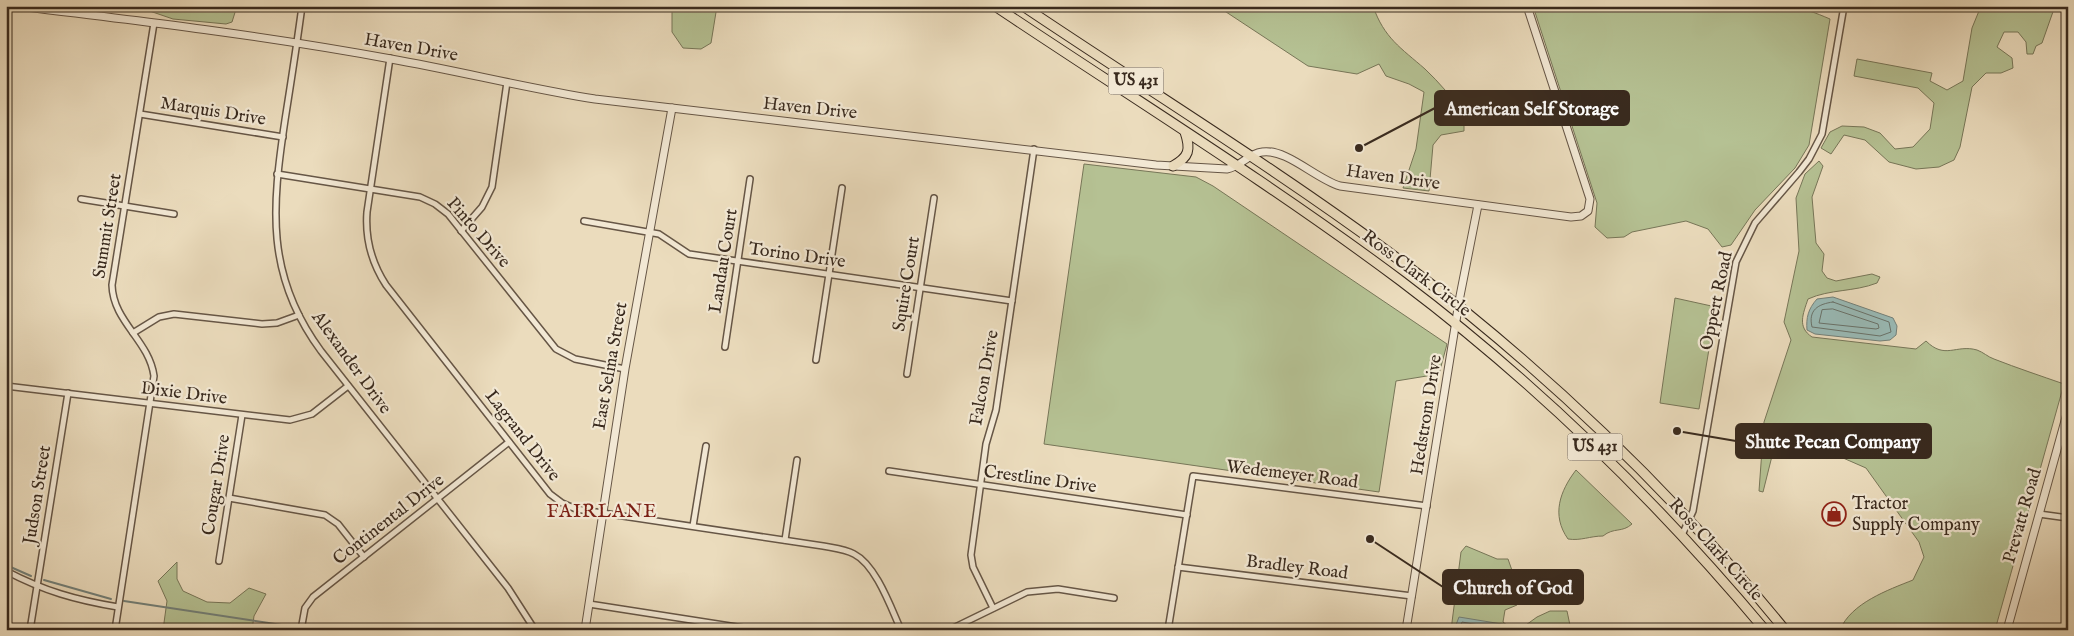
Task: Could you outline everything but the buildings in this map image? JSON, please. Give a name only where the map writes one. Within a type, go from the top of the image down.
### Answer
[{"type":"highway","name":"Ross Clark Circle","points":[[995,6],[1342,238],[1457,325],[1588,441],[1682,535],[1764,630]]},
{"type":"highway","name":"Ross Clark Circle","points":[[1023,6],[1347,223],[1459,307],[1559,392],[1634,464],[1690,521],[1785,630]]},
{"type":"highway","points":[[1064,52],[1073,40]]},
{"type":"highway","points":[[1173,166],[1184,160],[1189,152],[1189,145],[1184,132]]},
{"type":"street","name":"Haven Drive","points":[[17,6],[297,43],[390,58],[564,94],[1173,166],[1212,169],[1237,167]]},
{"type":"street","name":"Alexander Drive","points":[[302,6],[277,174],[275,208],[277,242],[285,280],[313,341],[508,588],[535,630]]},
{"type":"street","name":"Haven Drive","points":[[1249,156],[1263,151],[1277,153],[1326,181],[1340,186],[1571,217],[1581,216],[1588,211],[1590,199],[1527,6]]},
{"type":"street","name":"Oppert Road","points":[[1682,535],[1690,521],[1736,262],[1755,223],[1809,159],[1822,134],[1844,6]]},
{"type":"street","name":"Summit Street","points":[[114,630],[150,404],[153,369],[146,350],[118,312],[112,292],[154,23]]},
{"type":"street","name":"Lagrand Drive","points":[[390,58],[366,212],[367,238],[371,255],[381,278],[556,499],[576,509],[824,546],[854,554],[866,563],[874,575],[901,630]]},
{"type":"street","points":[[461,231],[482,207],[492,186],[507,82]]},
{"type":"street","name":"East Selma Street","points":[[585,630],[625,369],[672,108]]},
{"type":"street","name":"Marquis Drive","points":[[140,114],[283,137]]},
{"type":"street","name":"Falcon Drive","points":[[994,608],[973,567],[971,555],[986,444],[996,410],[1034,149]]},
{"type":"street","points":[[1237,167],[1249,156]]},
{"type":"street","name":"Pinto Drive","points":[[277,174],[420,197],[430,201],[444,210],[556,349],[575,359],[625,369]]},
{"type":"street","name":"Landau Court","points":[[725,347],[750,178]]},
{"type":"street","points":[[816,360],[842,188]]},
{"type":"street","name":"Squire Court","points":[[907,374],[934,198]]},
{"type":"street","points":[[81,199],[174,214]]},
{"type":"street","name":"Hedstrom Drive","points":[[1406,630],[1459,307],[1478,205]]},
{"type":"street","name":"Torino Drive","points":[[584,221],[666,236],[689,254],[1012,301]]},
{"type":"street","points":[[133,333],[154,320],[170,314],[262,324],[282,322],[299,314]]},
{"type":"street","name":"Dixie Drive","points":[[6,386],[286,420],[304,418],[312,414],[348,386]]},
{"type":"street","name":"Judson Street","points":[[30,630],[68,394]]},
{"type":"street","name":"Prevatt Road","points":[[2007,630],[2068,410]]},
{"type":"street","name":"Cougar Drive","points":[[218,561],[242,415]]},
{"type":"street","name":"Continental Drive","points":[[301,630],[304,611],[310,600],[509,442]]},
{"type":"street","points":[[693,526],[706,446]]},
{"type":"street","points":[[785,540],[797,460]]},
{"type":"street","name":"Crestline Drive","points":[[889,471],[1187,516]]},
{"type":"street","name":"Wedemeyer Road","points":[[1187,516],[1194,476],[1427,506]]},
{"type":"street","points":[[229,498],[325,515],[338,524],[364,557]]},
{"type":"street","points":[[2039,514],[2068,518]]},
{"type":"street","points":[[1168,630],[1187,516]]},
{"type":"street","name":"Bradley Road","points":[[1178,567],[1412,596]]},
{"type":"street","points":[[6,571],[37,587],[75,600],[118,608]]},
{"type":"street","points":[[949,630],[1027,592],[1058,589],[1114,598]]},
{"type":"street","points":[[589,604],[756,630]]},
{"type":"green space","points":[[135,6],[237,6],[232,22],[226,24],[173,19]]},
{"type":"green space","points":[[672,6],[717,6],[711,43],[701,49],[683,48],[672,32]]},
{"type":"green space","points":[[1217,6],[1373,6],[1382,26],[1394,42],[1435,79],[1464,113],[1464,131],[1441,135],[1433,145],[1429,191],[1403,188],[1416,149],[1424,92],[1409,84],[1386,76],[1379,64],[1357,74],[1308,66]]},
{"type":"green space","points":[[1533,6],[1711,6],[1730,8],[1785,6],[1803,9],[1830,19],[1809,145],[1795,168],[1755,210],[1731,245],[1722,247],[1708,229],[1686,221],[1632,232],[1624,237],[1607,238],[1595,227],[1597,203]]},
{"type":"green space","points":[[1981,6],[2055,6],[2042,43],[2036,46],[2033,54],[2027,54],[2026,42],[2018,32],[2004,32],[1997,47],[2012,58],[2013,68],[2001,73],[1986,73],[1972,87],[1960,147],[1954,160],[1939,167],[1916,169],[1889,162],[1865,140],[1844,135],[1831,154],[1821,148],[1830,132],[1842,126],[1864,127],[1880,133],[1895,149],[1913,147],[1930,129],[1934,103],[1918,88],[1854,76],[1857,59],[1932,73],[1930,81],[1947,90],[1963,81],[1972,28]]},
{"type":"green space","points":[[1819,161],[1823,166],[1812,197],[1816,243],[1824,254],[1822,271],[1827,278],[1836,281],[1872,274],[1880,277],[1877,283],[1868,286],[1808,299],[1802,320],[1807,333],[1812,337],[1916,349],[1926,341],[1939,350],[1977,350],[1994,359],[2064,384],[1995,630],[1840,630],[1845,621],[1861,605],[1882,593],[1913,580],[1924,557],[1919,542],[1866,468],[1827,451],[1789,442],[1772,456],[1763,492],[1759,491],[1764,422],[1791,340],[1784,322],[1799,251],[1796,198],[1805,174]]},
{"type":"green space","points":[[1084,164],[1196,177],[1213,186],[1447,344],[1439,374],[1396,381],[1379,492],[1044,444]]},
{"type":"green space","points":[[1675,298],[1716,307],[1699,409],[1660,403]]},
{"type":"green space","points":[[1576,470],[1632,524],[1603,536],[1568,539],[1560,521],[1560,503],[1566,486]]},
{"type":"green space","points":[[1466,546],[1497,559],[1508,559],[1521,596],[1517,605],[1505,610],[1503,622],[1513,630],[1451,630],[1461,552]]},
{"type":"green space","points":[[177,562],[177,579],[183,591],[207,602],[230,603],[249,588],[266,594],[254,616],[252,630],[163,630],[167,601],[158,581]]},
{"type":"green space","points":[[1550,611],[1567,611],[1571,630],[1519,630],[1537,617]]},
{"type":"water","points":[[1833,297],[1893,318],[1897,326],[1896,335],[1890,340],[1880,341],[1815,334],[1807,330],[1808,314],[1817,299]]},
{"type":"water","points":[[1459,617],[1508,625],[1514,630],[1454,630]]},
{"type":"waterway","points":[[119,11],[124,6]]},
{"type":"waterway","points":[[6,565],[31,576]]},
{"type":"waterway","points":[[44,580],[111,599]]},
{"type":"waterway","points":[[124,601],[295,627]]},
{"type":"place","name":"American Self Storage","points":[[1359,148]]},
{"type":"place","name":"Shute Pecan Company","points":[[1677,431]]},
{"type":"place","name":"Tractor Supply Company","points":[[1834,514]]},
{"type":"place","name":"Church of God","points":[[1370,539]]},
{"type":"district","name":"FAIRLANE","points":[[602,512]]}]
